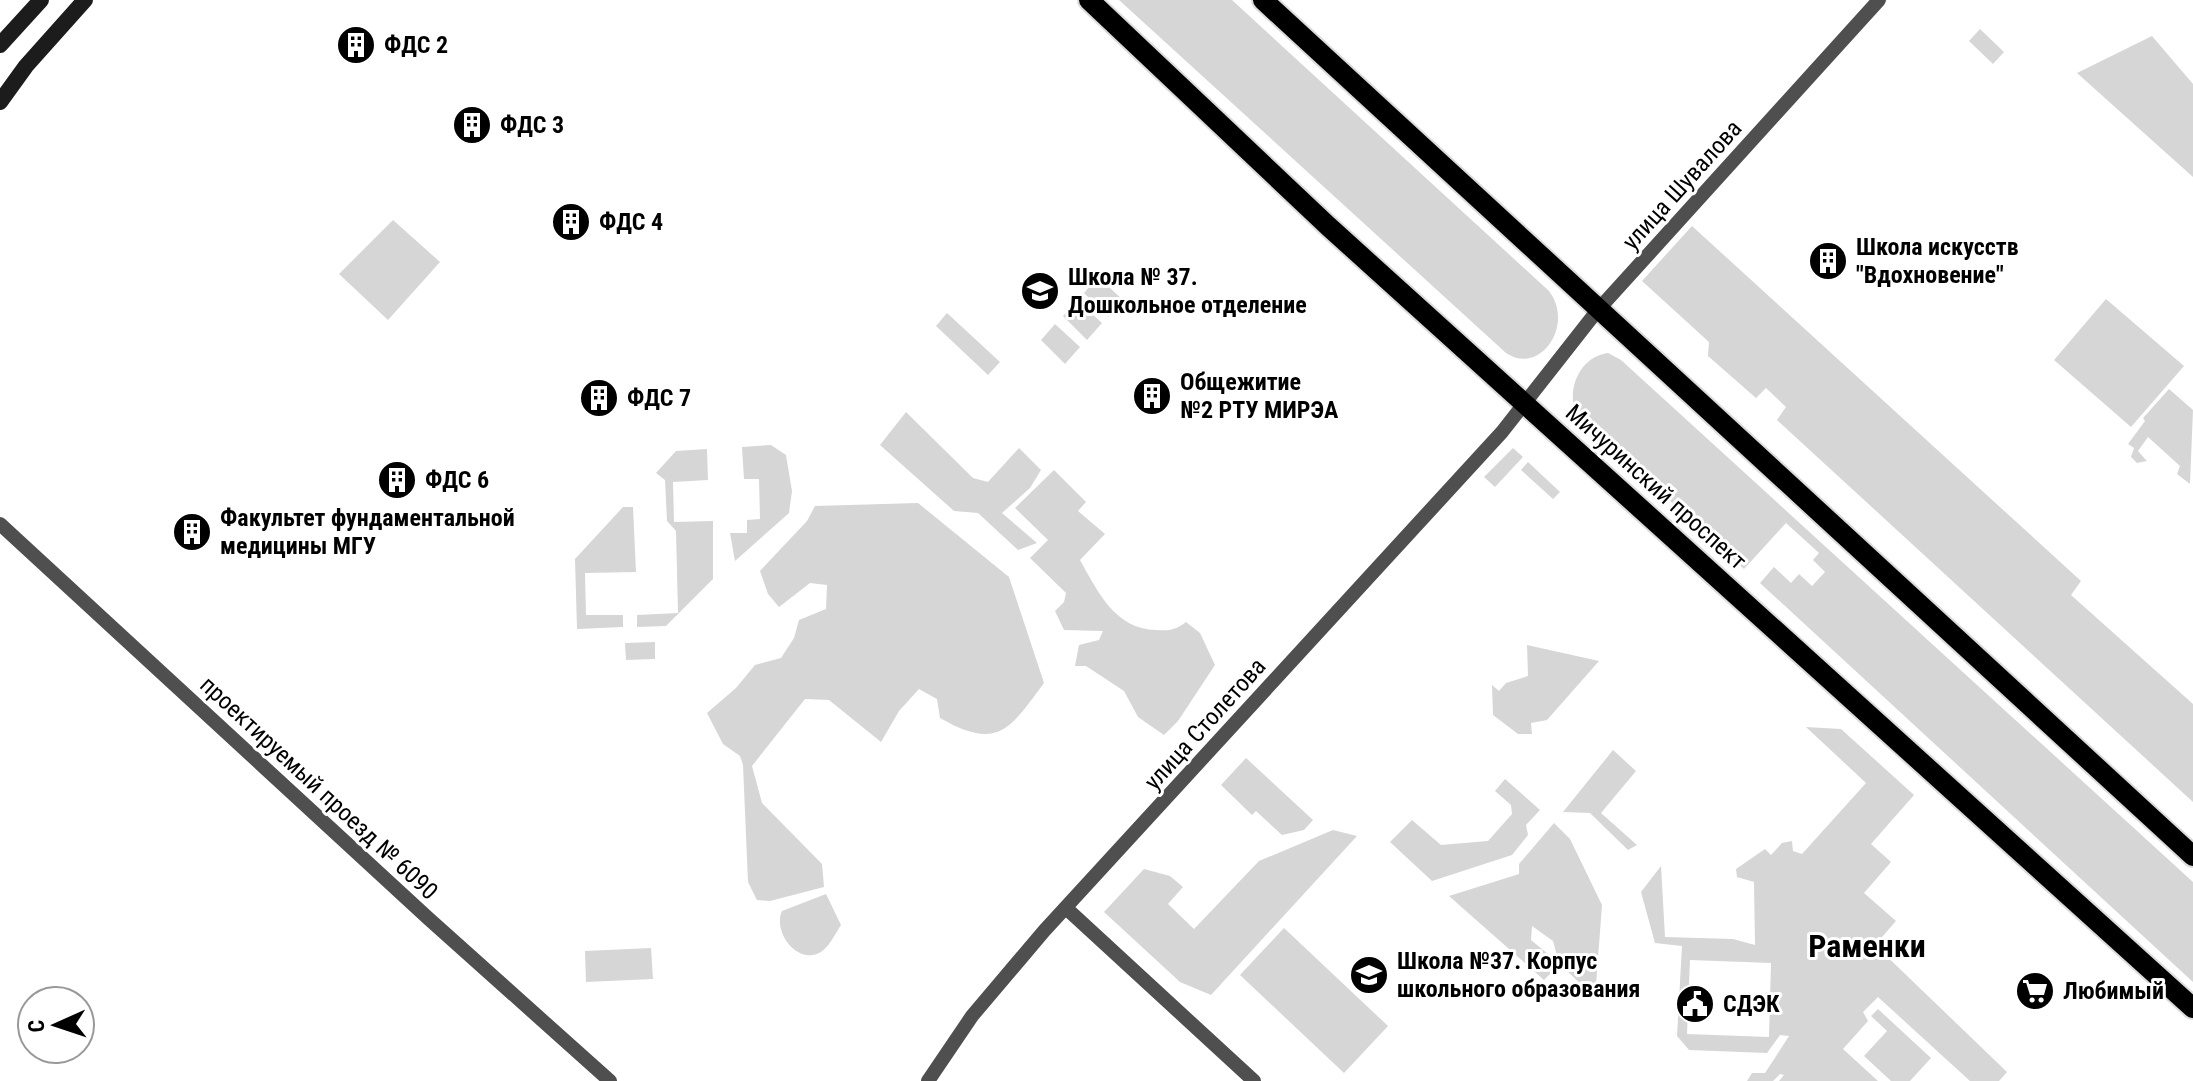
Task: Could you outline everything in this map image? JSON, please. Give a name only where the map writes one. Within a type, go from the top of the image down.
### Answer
[{"type":"main road","points":[[0,45],[41,0]]},
{"type":"main road","points":[[0,102],[26,66],[85,0]]},
{"type":"main road","name":"Мичуринский проспект","points":[[1089,0],[1525,406],[1943,778],[2193,1008]]},
{"type":"main road","points":[[1263,0],[1597,311],[2193,856]]},
{"type":"main road","points":[[0,86],[26,66]]},
{"type":"street","name":"улица Шувалова","points":[[1525,406],[1597,311],[1879,0]]},
{"type":"street","name":"улица Столетова","points":[[928,1081],[972,1016],[1066,908],[1525,406]]},
{"type":"street","name":"проектируемый проезд № 6090","points":[[0,524],[429,919],[610,1081]]},
{"type":"street","points":[[1066,908],[1254,1081]]},
{"type":"shaded area","points":[[1119,0],[1232,0],[1549,291],[1556,304],[1558,318],[1550,343],[1531,358],[1506,353]]},
{"type":"shaded area","points":[[1980,29],[2004,52],[1993,64],[1969,41]]},
{"type":"shaded area","points":[[2152,36],[2193,84],[2193,177],[2077,73]]},
{"type":"shaded area","points":[[393,220],[440,262],[388,320],[339,274]]},
{"type":"shaded area","points":[[1692,226],[2081,581],[2071,595],[2193,704],[2193,802],[1777,420],[1786,407],[1766,388],[1756,398],[1708,356],[1709,342],[1642,281]]},
{"type":"shaded area","points":[[1098,277],[1123,300],[1108,317],[1084,293]]},
{"type":"shaded area","points":[[2106,299],[2184,366],[2131,427],[2054,360]]},
{"type":"shaded area","points":[[1077,300],[1102,323],[1087,340],[1063,316]]},
{"type":"shaded area","points":[[947,313],[1000,362],[988,375],[936,326]]},
{"type":"shaded area","points":[[1055,324],[1080,347],[1065,364],[1041,340]]},
{"type":"shaded area","points":[[1608,353],[1621,360],[2193,882],[2193,982],[1760,583],[1774,567],[1791,583],[1799,574],[1812,586],[1825,572],[1813,560],[1819,553],[1786,523],[1744,569],[1577,415],[1573,396],[1578,376],[1590,361]]},
{"type":"shaded area","points":[[2169,389],[2193,410],[2190,484],[2177,474],[2180,466],[2148,437],[2138,451],[2147,461],[2137,463],[2131,457],[2134,448],[2128,444],[2145,421],[2143,418]]},
{"type":"shaded area","points":[[906,412],[973,478],[988,482],[1019,448],[1041,470],[1030,488],[1002,513],[1037,543],[1018,550],[978,513],[954,511],[880,445]]},
{"type":"shaded area","points":[[771,445],[786,455],[792,491],[789,513],[735,561],[730,533],[747,533],[747,520],[760,519],[759,479],[744,479],[742,447]]},
{"type":"shaded area","points":[[1513,448],[1523,457],[1495,487],[1484,477]]},
{"type":"shaded area","points":[[707,449],[708,480],[673,482],[674,522],[713,521],[713,579],[666,626],[637,627],[637,615],[678,613],[676,531],[667,521],[665,480],[656,473],[676,451]]},
{"type":"shaded area","points":[[1528,462],[1560,492],[1553,499],[1521,470]]},
{"type":"shaded area","points":[[1054,470],[1086,502],[1078,511],[1105,534],[1080,560],[1109,607],[1129,623],[1142,628],[1169,630],[1186,622],[1200,633],[1215,665],[1178,721],[1164,735],[1138,717],[1124,691],[1086,666],[1075,666],[1079,645],[1099,640],[1103,631],[1064,630],[1055,611],[1064,602],[1066,593],[1030,558],[1048,540],[1015,508]]},
{"type":"shaded area","points":[[918,503],[1009,577],[1044,683],[1011,723],[989,734],[960,728],[940,718],[937,699],[919,689],[899,711],[881,742],[829,700],[805,699],[752,766],[762,803],[822,864],[824,887],[770,901],[757,900],[748,882],[743,765],[740,756],[723,744],[707,713],[736,688],[755,665],[781,658],[794,638],[799,620],[826,609],[827,585],[810,583],[779,607],[768,594],[760,571],[807,521],[815,506]]},
{"type":"shaded area","points":[[623,507],[633,507],[636,572],[585,573],[586,615],[623,615],[623,627],[577,629],[575,559]]},
{"type":"shaded area","points":[[655,642],[655,659],[626,660],[625,643]]},
{"type":"shaded area","points":[[1527,645],[1599,661],[1547,720],[1531,723],[1532,734],[1518,734],[1493,715],[1492,685],[1499,691],[1506,683],[1528,676]]},
{"type":"shaded area","points":[[1806,727],[1841,729],[1914,795],[1871,844],[1891,862],[1864,893],[1896,921],[1875,945],[2007,1072],[1999,1081],[1970,1081],[1878,997],[1863,1012],[1868,1021],[1843,1049],[1878,1081],[1779,1081],[1784,1075],[1780,1074],[1773,1081],[1747,1081],[1752,1073],[1765,1073],[1789,1036],[1780,1035],[1767,1053],[1689,1050],[1677,1036],[1682,946],[1655,943],[1641,892],[1661,866],[1665,937],[1733,939],[1755,945],[1754,882],[1737,877],[1736,869],[1765,849],[1771,855],[1782,843],[1792,841],[1793,851],[1802,854],[1866,783]],"holes":[[[1690,960],[1771,963],[1769,1037],[1687,1034]]]},
{"type":"shaded area","points":[[1613,750],[1636,771],[1601,813],[1637,845],[1628,850],[1590,813],[1563,812]]},
{"type":"shaded area","points":[[1246,758],[1313,820],[1304,830],[1282,835],[1256,811],[1252,815],[1221,785]]},
{"type":"shaded area","points":[[1505,779],[1540,810],[1526,825],[1528,835],[1512,855],[1432,881],[1390,842],[1412,820],[1441,845],[1488,841],[1512,814],[1511,805],[1495,791]]},
{"type":"shaded area","points":[[1554,823],[1570,839],[1602,905],[1595,998],[1560,964],[1544,980],[1449,896],[1519,874],[1519,864]],"holes":[[[1532,926],[1553,941],[1559,963],[1531,940]]]},
{"type":"shaded area","points":[[1333,830],[1357,836],[1211,995],[1180,982],[1104,912],[1144,869],[1170,876],[1183,887],[1168,904],[1194,929],[1259,861]]},
{"type":"shaded area","points":[[826,894],[841,925],[825,949],[817,954],[809,955],[793,949],[780,927],[782,911]]},
{"type":"shaded area","points":[[1284,928],[1388,1026],[1344,1073],[1240,975]]},
{"type":"shaded area","points":[[651,948],[653,979],[586,982],[585,951]]},
{"type":"shaded area","points":[[1878,1009],[1931,1058],[1910,1081],[1891,1081],[1864,1056],[1887,1031],[1871,1016]]},
{"type":"place","name":"ФДС 2","points":[[356,45]]},
{"type":"place","name":"ФДС 3","points":[[472,125]]},
{"type":"place","name":"ФДС 4","points":[[571,222]]},
{"type":"place","name":"Школа искусств \"Вдохновение\"","points":[[1828,261]]},
{"type":"place","name":"Школа № 37. Дошкольное отделение","points":[[1040,291]]},
{"type":"place","name":"Общежитие №2 РТУ МИРЭА","points":[[1152,396]]},
{"type":"place","name":"ФДС 7","points":[[599,398]]},
{"type":"place","name":"ФДС 6","points":[[397,480]]},
{"type":"place","name":"Факультет фундаментальной медицины МГУ","points":[[192,532]]},
{"type":"place","name":"Школа №37. Корпус школьного образования","points":[[1369,975]]},
{"type":"place","name":"Любимый","points":[[2035,991]]},
{"type":"place","name":"СДЭК","points":[[1695,1004]]},
{"type":"district","name":"Раменки","points":[[1867,946]]}]
